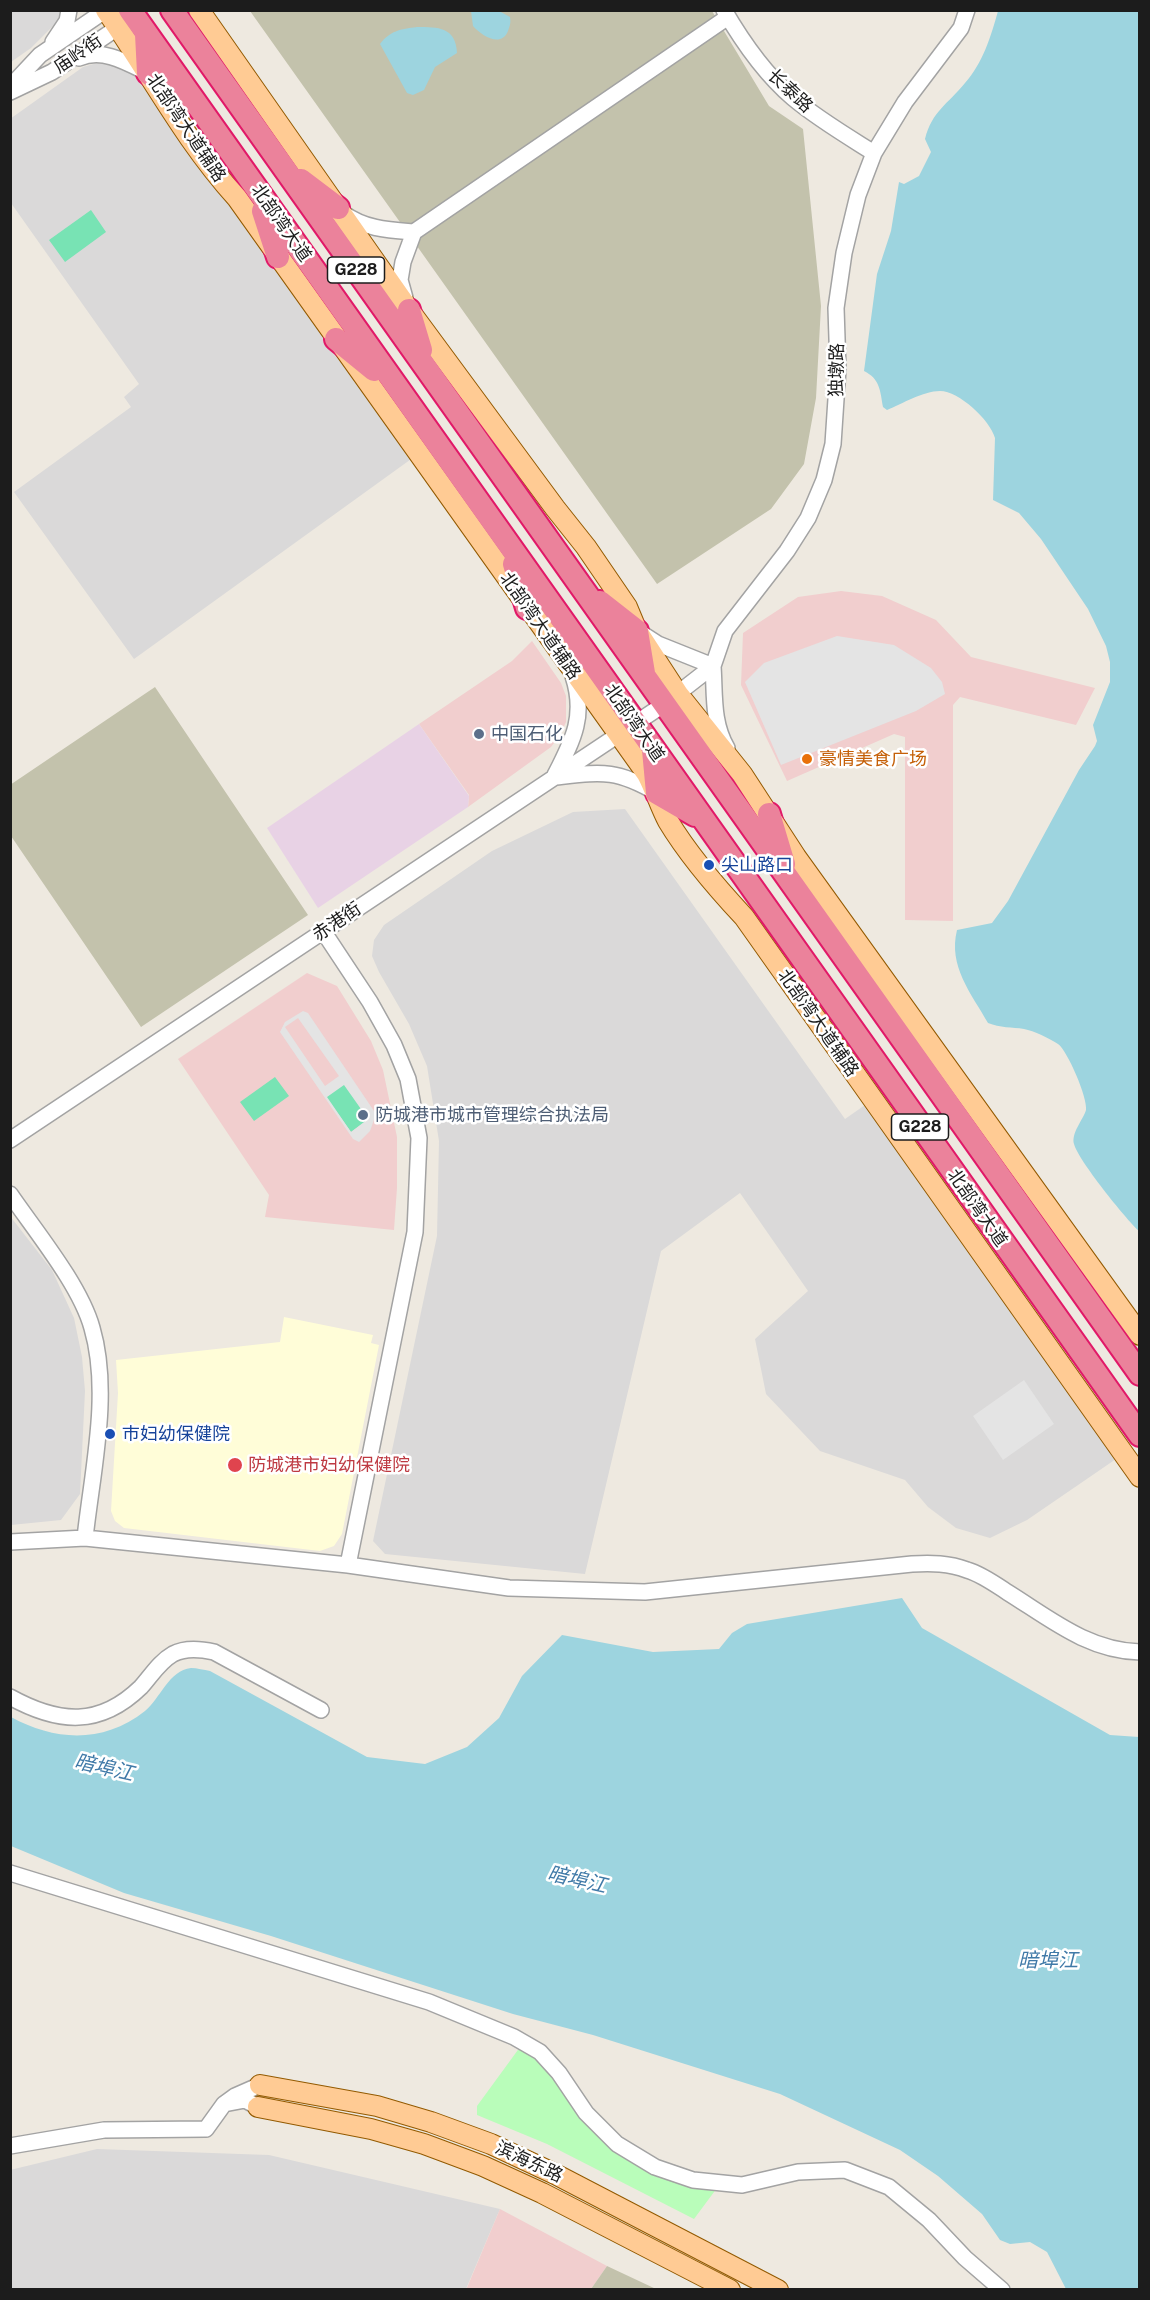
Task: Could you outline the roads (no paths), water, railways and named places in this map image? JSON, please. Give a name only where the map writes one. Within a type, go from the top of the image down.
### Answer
[{"type":"highway","name":"北部湾大道","points":[[172,10],[644,677],[671,699],[789,883],[1140,1374]]},
{"type":"highway","points":[[134,20],[148,73],[202,113]]},
{"type":"highway","name":"北部湾大道","points":[[134,20],[510,548],[626,730],[653,750],[1140,1435]]},
{"type":"highway","points":[[284,168],[338,208]]},
{"type":"highway","points":[[256,189],[278,257]]},
{"type":"highway","points":[[409,310],[428,372]]},
{"type":"highway","points":[[336,339],[397,388]]},
{"type":"highway","points":[[510,548],[527,608]]},
{"type":"highway","points":[[581,589],[637,631],[644,677]]},
{"type":"highway","points":[[653,750],[657,793],[702,819]]},
{"type":"highway","points":[[769,814],[789,883]]},
{"type":"main road","points":[[106,10],[134,20]]},
{"type":"main road","points":[[199,10],[409,310],[592,556],[627,607],[671,699],[742,774],[796,857],[1140,1335]]},
{"type":"main road","name":"北部湾大道辅路","points":[[148,73],[216,175],[237,198],[571,670],[626,730],[668,820],[709,880],[744,917],[1140,1477]]},
{"type":"main road","name":"滨海东路","points":[[261,2085],[377,2106],[491,2144],[555,2174],[778,2289]]},
{"type":"main road","name":"滨海东路","points":[[258,2107],[371,2129],[424,2144],[483,2166],[542,2193],[730,2289]]},
{"type":"street","points":[[40,55],[58,36],[67,21],[69,10]]},
{"type":"street","name":"庙岭街","points":[[10,87],[40,55],[106,10]]},
{"type":"street","name":"独墩路","points":[[713,666],[725,631],[792,543],[808,518],[824,480],[833,444],[838,369],[836,308],[844,253],[858,195],[874,153],[905,102],[961,28],[967,10]]},
{"type":"street","points":[[338,208],[355,221],[382,230],[414,232],[726,14]]},
{"type":"street","name":"长泰路","points":[[726,14],[757,59],[792,97],[824,122],[874,153]]},
{"type":"street","name":"庙岭街","points":[[10,92],[52,72],[134,20]]},
{"type":"street","points":[[52,72],[91,54],[117,58],[148,73]]},
{"type":"street","points":[[409,310],[400,280],[414,232]]},
{"type":"street","points":[[637,631],[658,644],[713,666]]},
{"type":"street","points":[[671,699],[713,666]]},
{"type":"street","points":[[713,666],[714,714],[721,737],[742,774]]},
{"type":"street","points":[[554,778],[572,743],[579,714],[579,694],[571,670]]},
{"type":"street","name":"赤港街","points":[[10,1140],[671,699]]},
{"type":"street","points":[[554,778],[600,772],[623,776],[657,793]]},
{"type":"street","points":[[323,931],[370,1002],[394,1045],[408,1079],[419,1138],[415,1232],[348,1565]]},
{"type":"street","points":[[10,1194],[77,1291],[92,1327],[99,1368],[100,1405],[85,1538]]},
{"type":"street","points":[[10,1542],[85,1538],[348,1565],[509,1588],[645,1592],[939,1563],[968,1570],[1091,1643],[1116,1650],[1140,1652]]},
{"type":"street","points":[[10,1697],[40,1711],[64,1717],[87,1718],[105,1713],[127,1700],[160,1664],[174,1654],[188,1649],[202,1649],[214,1652],[321,1710]]},
{"type":"street","points":[[10,1873],[429,2002],[514,2037],[540,2052],[559,2073],[586,2113],[617,2144],[655,2167],[693,2180],[742,2185],[798,2172],[845,2170],[889,2187],[929,2220],[965,2258],[1002,2289]]},
{"type":"street","points":[[10,2146],[104,2130],[206,2129],[224,2104],[235,2096],[261,2085]]},
{"type":"street","points":[[224,2104],[245,2100],[258,2107]]},
{"type":"water","points":[[471,11],[499,11],[510,17],[510,26],[505,36],[496,40],[481,33],[473,26]]},
{"type":"water","points":[[998,11],[1139,11],[1139,1231],[1077,1152],[1074,1135],[1086,1110],[1086,1104],[1076,1075],[1062,1048],[1050,1039],[1032,1031],[988,1023],[968,990],[958,967],[955,943],[957,930],[992,923],[1008,901],[1079,770],[1095,746],[1097,741],[1093,725],[1110,682],[1110,662],[1106,646],[1088,609],[1041,539],[1019,513],[993,500],[995,438],[980,415],[956,396],[940,391],[920,395],[887,410],[883,407],[876,381],[864,371],[877,274],[891,231],[899,182],[904,184],[919,176],[931,152],[925,139],[928,129],[941,108],[977,67]]},
{"type":"water","points":[[417,27],[439,28],[449,33],[456,44],[457,53],[435,67],[424,90],[413,95],[407,93],[380,44],[396,31]]},
{"type":"water","name":"暗埠江","points":[[902,1598],[922,1628],[1110,1735],[1139,1737],[1139,2289],[1066,2289],[1047,2252],[1030,2242],[1010,2244],[1000,2240],[982,2214],[938,2176],[900,2150],[780,2094],[593,2035],[513,2014],[271,1936],[124,1893],[11,1846],[11,1717],[45,1731],[79,1735],[96,1734],[129,1722],[150,1706],[177,1674],[183,1670],[196,1668],[210,1671],[367,1757],[425,1764],[467,1747],[499,1718],[522,1676],[562,1635],[653,1652],[719,1649],[732,1633],[747,1624]]},
{"type":"place","name":"中国石化","points":[[479,734]]},
{"type":"place","name":"豪情美食广场","points":[[807,759]]},
{"type":"place","name":"尖山路口","points":[[709,865]]},
{"type":"place","name":"防城港市城市管理综合执法局","points":[[363,1115]]},
{"type":"place","name":"巿妇幼保健院","points":[[110,1434]]},
{"type":"place","name":"防城港市妇幼保健院","points":[[235,1465]]}]
